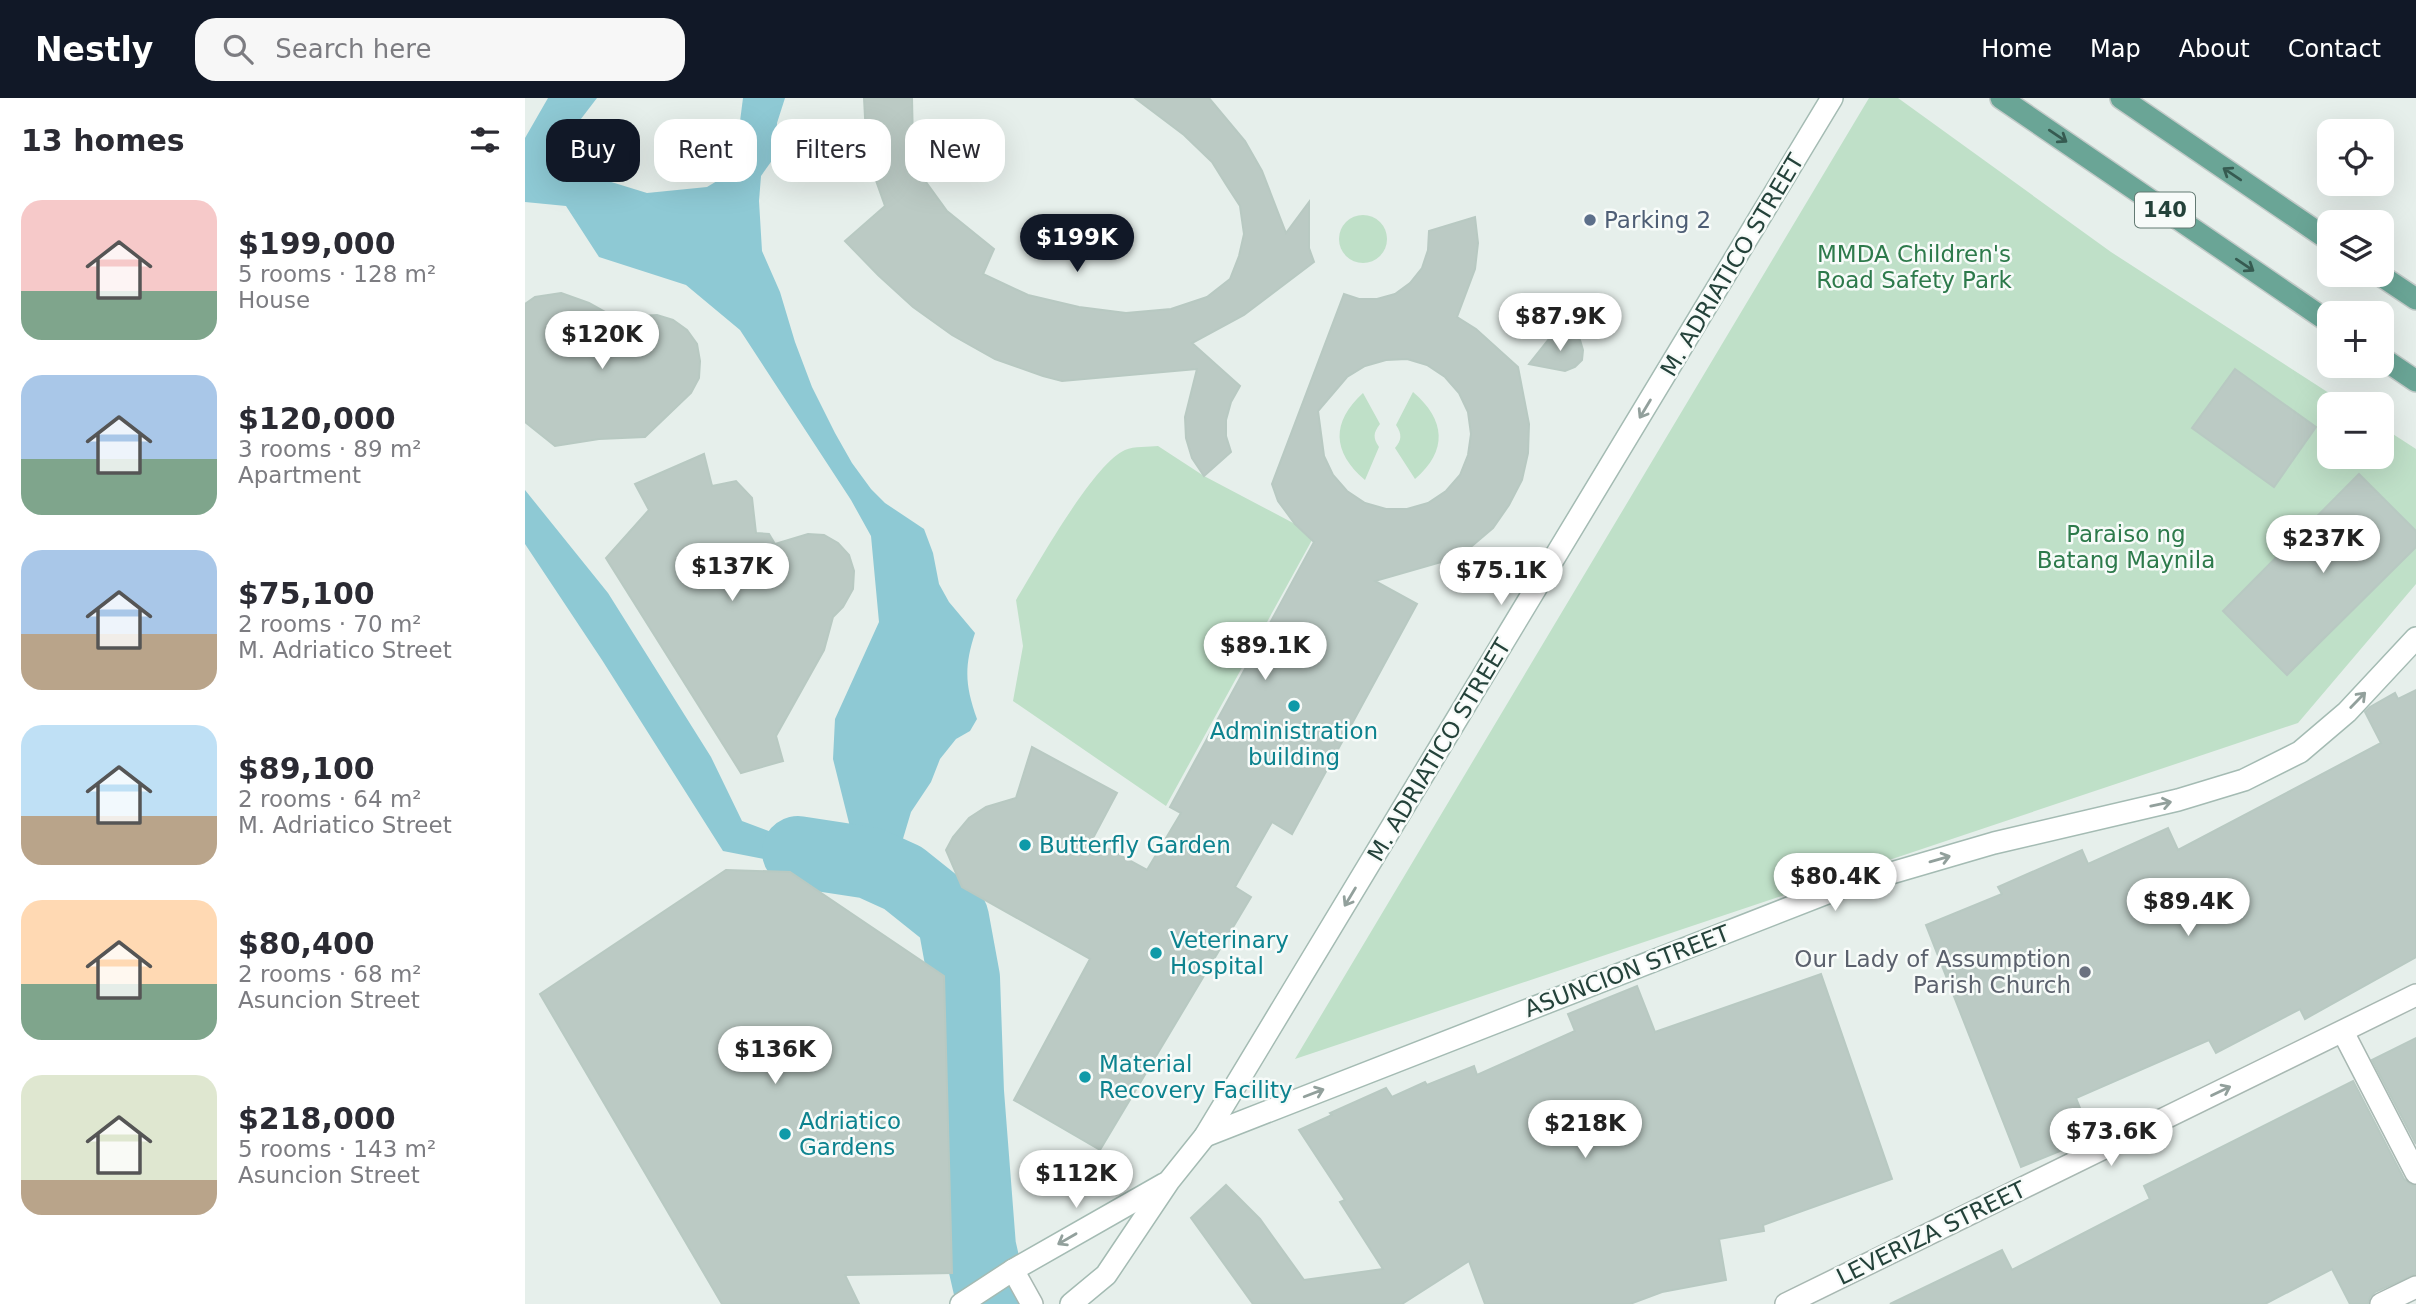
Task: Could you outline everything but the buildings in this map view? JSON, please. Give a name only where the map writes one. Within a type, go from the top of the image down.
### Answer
[{"type":"main road","name":"140","points":[[2001,98],[2317,314]]},
{"type":"main road","points":[[2121,98],[2317,232]]},
{"type":"main road","points":[[2394,284],[2416,299]]},
{"type":"main road","points":[[2394,366],[2416,381]]},
{"type":"street","name":"M. ADRIATICO STREET","points":[[1070,1304],[1106,1275],[1169,1181],[1205,1136],[1832,98]]},
{"type":"street","name":"ASUNCION STREET","points":[[1205,1136],[1840,888],[1994,843],[2178,800],[2244,780],[2299,752],[2347,712],[2416,638]]},
{"type":"street","name":"LEVERIZA STREET","points":[[1786,1304],[2416,995]]},
{"type":"street","points":[[2343,1032],[2416,1173]]},
{"type":"street","name":"M. ADRIATICO STREET","points":[[963,1303],[1010,1272],[1169,1181]]},
{"type":"street","points":[[1010,1272],[1032,1304]]},
{"type":"street","points":[[2381,1304],[2416,1287]]},
{"type":"green space","name":"Paraiso ng Batang Maynila","points":[[1869,98],[1898,98],[2111,252],[2327,392],[2317,392],[2317,469],[2394,469],[2394,435],[2416,449],[2416,584],[2298,723],[1295,1059]]},
{"type":"green space","points":[[1363,215],[1380,222],[1387,239],[1380,256],[1363,263],[1346,256],[1339,239],[1346,222]]},
{"type":"green space","points":[[1413,392],[1432,413],[1439,436],[1433,458],[1415,479],[1395,448],[1400,437],[1396,425]]},
{"type":"green space","points":[[1363,393],[1380,424],[1375,435],[1379,447],[1365,480],[1346,459],[1340,437],[1345,415]]},
{"type":"green space","points":[[1158,446],[1204,476],[1295,524],[1312,540],[1166,806],[1013,701],[1023,646],[1016,600],[1066,518],[1097,475],[1125,450]]},
{"type":"water","points":[[548,98],[597,98],[581,119],[546,119],[546,182],[611,182],[647,193],[707,187],[715,182],[757,182],[757,119],[740,119],[743,98],[785,98],[778,119],[771,119],[771,162],[761,176],[759,201],[762,251],[780,292],[812,387],[835,433],[871,489],[885,503],[924,529],[933,553],[939,584],[949,602],[975,633],[967,676],[977,719],[970,731],[956,739],[940,759],[931,782],[911,812],[899,852],[891,895],[840,874],[723,851],[525,544],[525,490],[608,593],[711,757],[742,821],[782,836],[853,839],[833,759],[835,719],[879,622],[871,536],[851,500],[740,330],[686,285],[599,257],[566,206],[525,202],[525,138]]},
{"type":"waterway","points":[[798,852],[870,863],[903,878],[953,918],[964,978],[968,1092],[980,1247],[993,1304]]},
{"type":"place","name":"Parking 2","points":[[1590,220]]},
{"type":"place","name":"Administration building","points":[[1294,706]]},
{"type":"place","name":"Butterfly Garden","points":[[1025,845]]},
{"type":"place","name":"Veterinary Hospital","points":[[1156,953]]},
{"type":"place","name":"Our Lady of Assumption Parish Church","points":[[2085,972]]},
{"type":"place","name":"Material Recovery Facility","points":[[1085,1077]]},
{"type":"place","name":"Adriatico Gardens","points":[[785,1134]]},
{"type":"park label","name":"MMDA Children's Road Safety Park","points":[[1914,267]]}]
